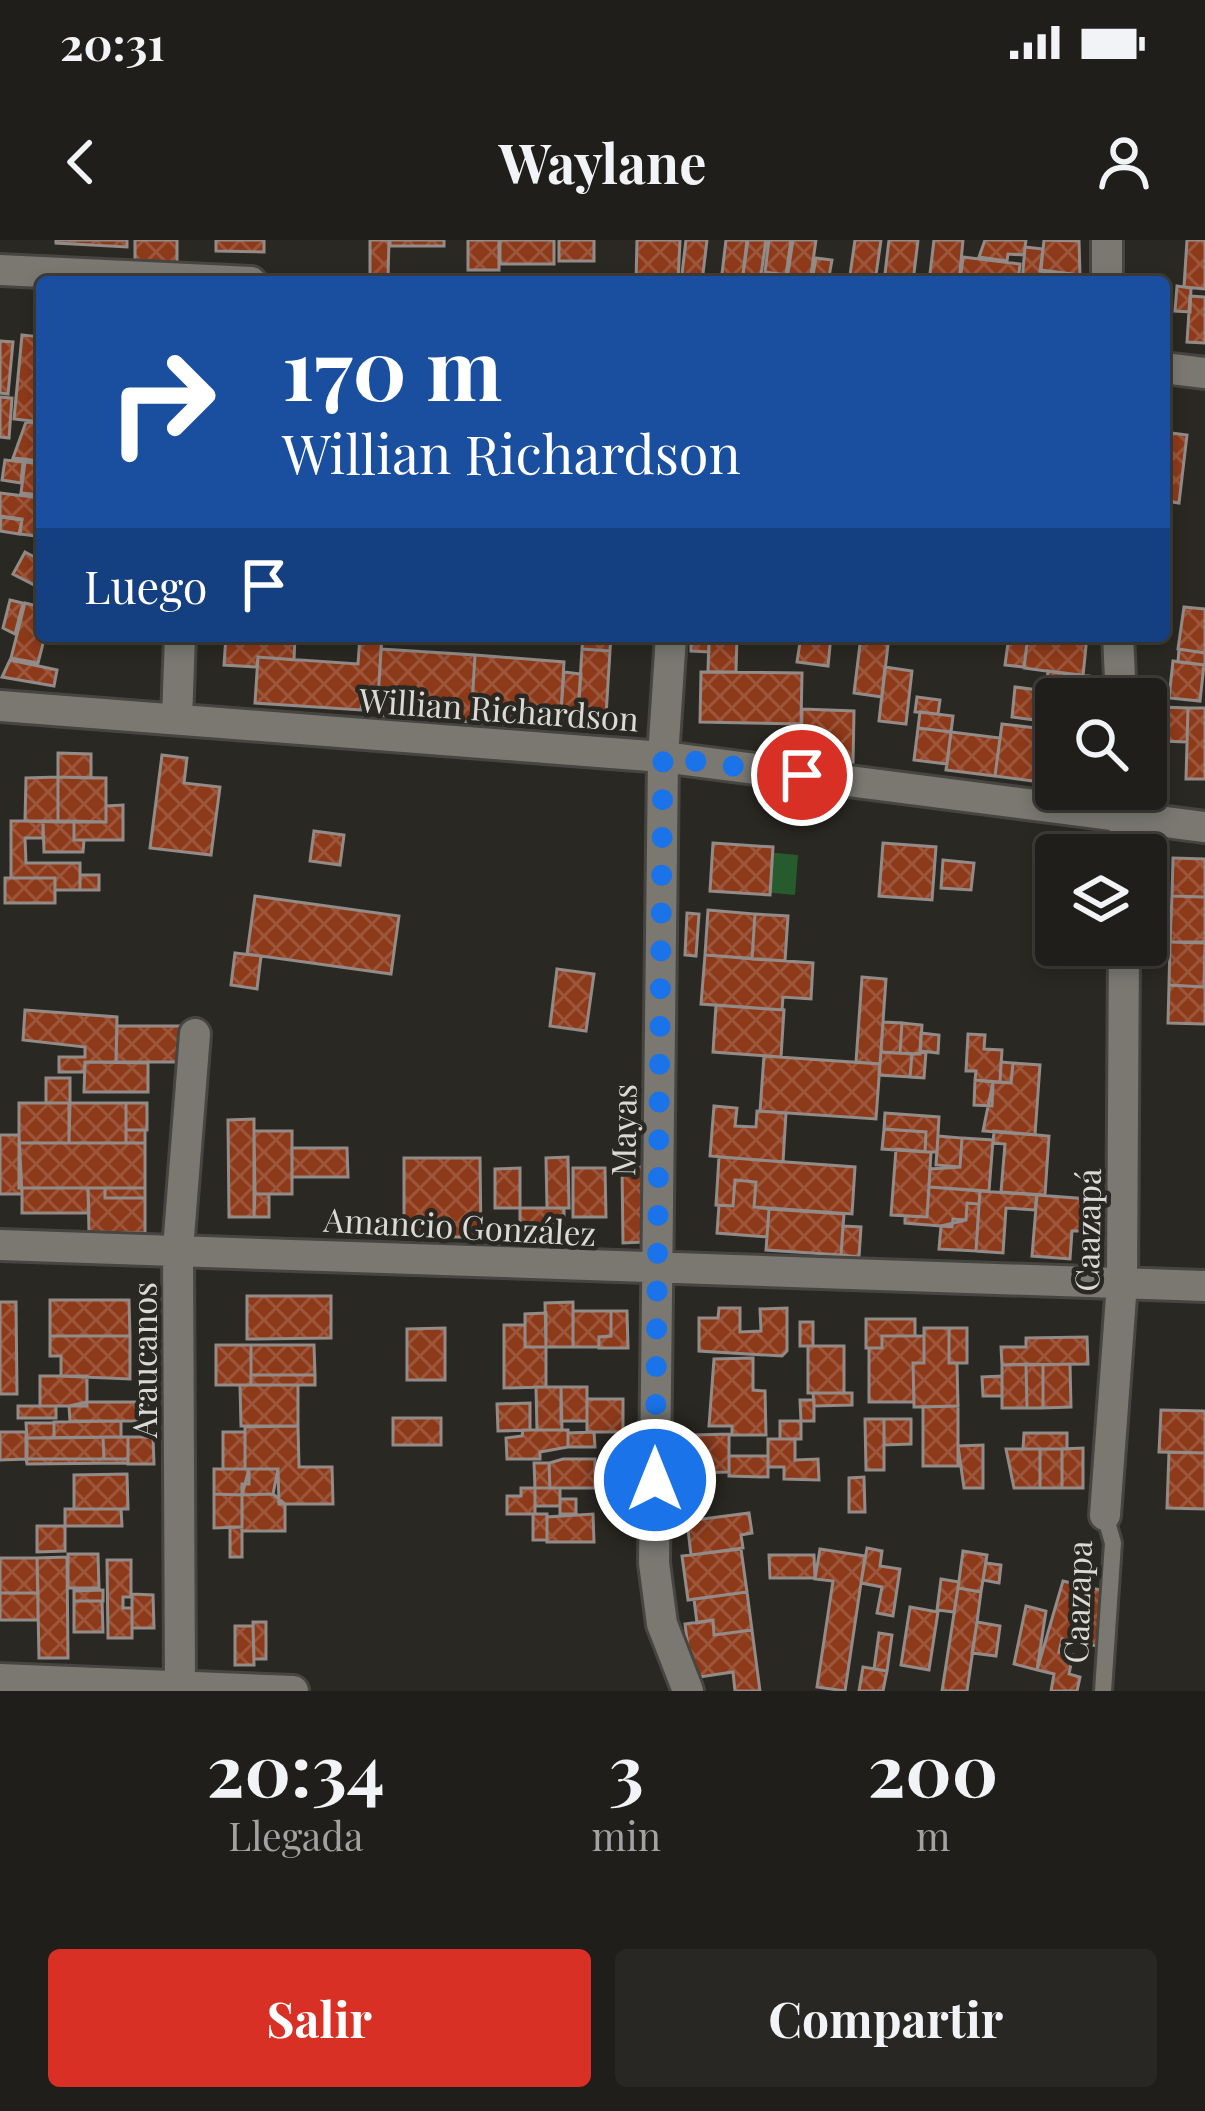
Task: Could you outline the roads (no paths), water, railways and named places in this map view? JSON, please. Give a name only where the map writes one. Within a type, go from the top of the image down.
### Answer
[{"type":"street","points":[[1107,240],[1107,276]]},
{"type":"street","points":[[0,270],[126,276]]},
{"type":"street","points":[[1170,369],[1205,374]]},
{"type":"street","points":[[177,719],[179,642]]},
{"type":"street","name":"Mayas","points":[[671,642],[663,757],[654,1563],[662,1624],[688,1691]]},
{"type":"street","points":[[1118,642],[1119,678]]},
{"type":"street","name":"Willian Richardson","points":[[0,706],[663,757],[1035,795]]},
{"type":"street","name":"Willian Richardson","points":[[1146,810],[1205,827]]},
{"type":"street","name":"Caazapá","points":[[1106,1515],[1122,1283],[1124,966]]},
{"type":"street","name":"Araucanos","points":[[181,1686],[178,1249],[195,1034]]},
{"type":"street","name":"Amancio González","points":[[0,1245],[1205,1286]]},
{"type":"street","points":[[0,1679],[293,1691]]},
{"type":"lane","name":"Caazapa","points":[[1103,1691],[1113,1543],[1106,1515]]}]
